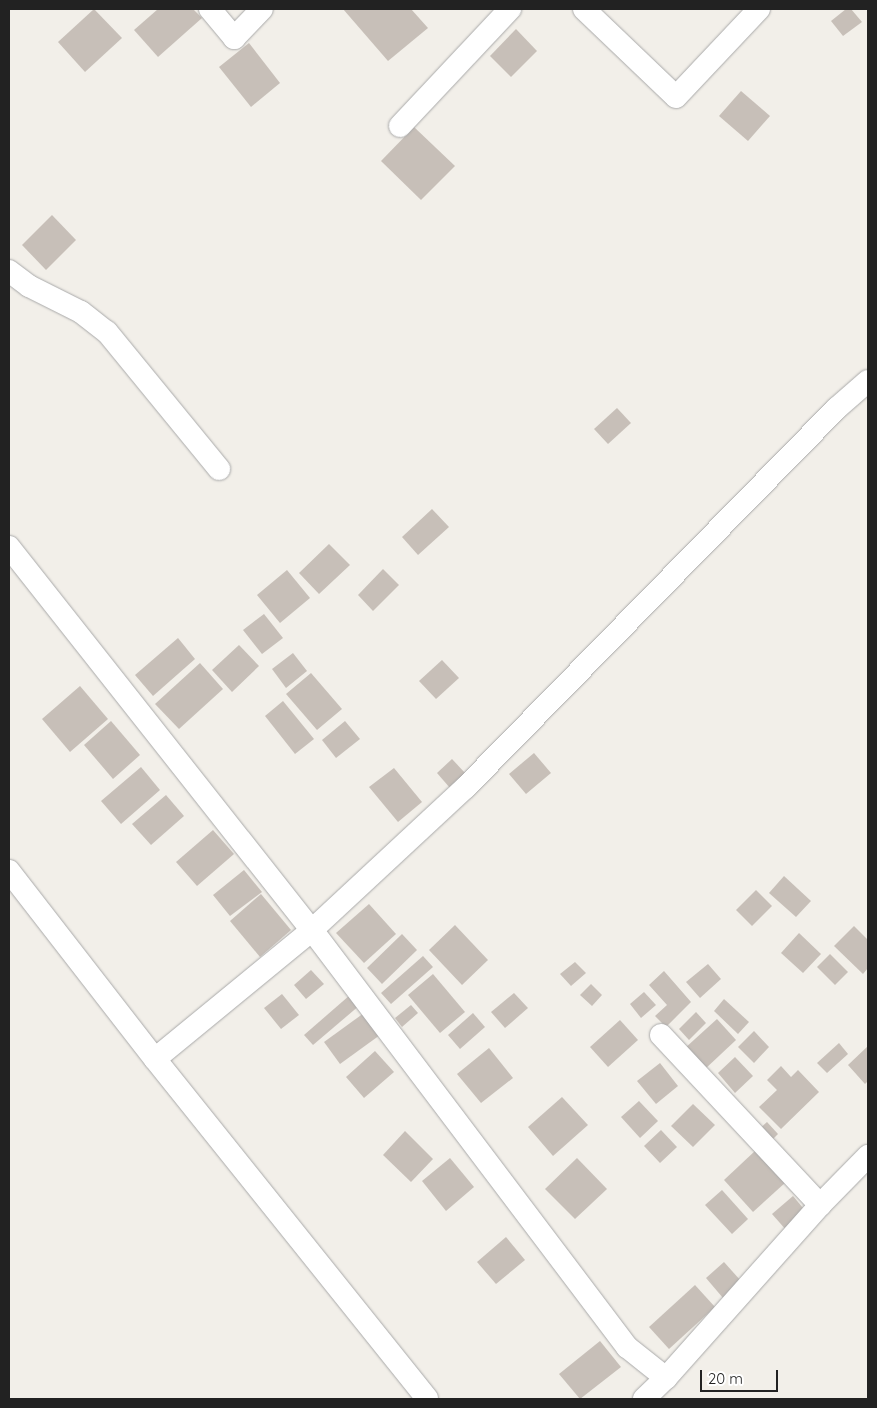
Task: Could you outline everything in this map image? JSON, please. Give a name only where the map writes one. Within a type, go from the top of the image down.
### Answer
[{"type":"street","points":[[210,9],[234,38],[262,9]]},
{"type":"street","points":[[400,126],[510,9]]},
{"type":"street","points":[[584,9],[676,97],[759,9]]},
{"type":"street","points":[[9,272],[14,277],[81,312],[107,332],[219,469]]},
{"type":"street","points":[[155,1059],[312,930],[465,788],[837,408],[868,381]]},
{"type":"street","points":[[9,547],[312,930],[627,1347],[666,1378]]},
{"type":"street","points":[[9,871],[155,1059],[427,1399]]},
{"type":"street","points":[[661,1035],[820,1205]]},
{"type":"street","points":[[644,1399],[666,1378],[820,1205],[868,1156]]},
{"type":"building","points":[[94,9],[122,38],[85,72],[58,42]]},
{"type":"building","points":[[158,9],[193,9],[202,18],[158,57],[134,30]]},
{"type":"building","points":[[343,9],[411,9],[428,28],[388,61]]},
{"type":"building","points":[[846,9],[851,9],[862,22],[843,36],[831,21]]},
{"type":"building","points":[[516,29],[537,51],[511,77],[490,56]]},
{"type":"building","points":[[249,43],[280,83],[251,107],[219,67]]},
{"type":"building","points":[[741,91],[770,116],[748,141],[719,116]]},
{"type":"building","points":[[414,127],[455,166],[421,200],[381,161]]},
{"type":"building","points":[[52,215],[76,240],[46,270],[22,245]]},
{"type":"building","points":[[617,408],[631,423],[608,444],[594,429]]},
{"type":"building","points":[[432,509],[449,527],[418,555],[402,537]]},
{"type":"building","points":[[329,544],[350,565],[319,594],[299,573]]},
{"type":"building","points":[[383,569],[399,585],[373,611],[358,595]]},
{"type":"building","points":[[287,570],[310,598],[280,623],[257,595]]},
{"type":"building","points":[[264,614],[283,638],[262,654],[243,630]]},
{"type":"building","points":[[178,638],[195,659],[153,696],[135,675]]},
{"type":"building","points":[[239,645],[259,666],[232,692],[212,670]]},
{"type":"building","points":[[293,653],[307,671],[286,688],[272,669]]},
{"type":"building","points":[[442,660],[459,678],[436,699],[419,681]]},
{"type":"building","points":[[200,663],[223,689],[179,729],[155,704]]},
{"type":"building","points":[[311,673],[342,709],[317,730],[286,694]]},
{"type":"building","points":[[80,686],[108,719],[70,752],[42,719]]},
{"type":"building","points":[[283,701],[314,739],[295,754],[265,716]]},
{"type":"building","points":[[111,721],[140,755],[113,779],[84,745]]},
{"type":"building","points":[[345,721],[360,739],[336,758],[322,740]]},
{"type":"building","points":[[534,753],[551,773],[526,794],[509,774]]},
{"type":"building","points":[[452,759],[466,774],[450,788],[437,773]]},
{"type":"building","points":[[141,767],[160,790],[121,824],[101,801]]},
{"type":"building","points":[[394,768],[422,802],[398,822],[369,787]]},
{"type":"building","points":[[166,795],[184,816],[151,845],[132,824]]},
{"type":"building","points":[[213,830],[234,854],[197,886],[176,862]]},
{"type":"building","points":[[244,870],[262,892],[230,916],[213,895]]},
{"type":"building","points":[[784,876],[811,901],[796,917],[769,893]]},
{"type":"building","points":[[756,890],[772,906],[752,926],[736,910]]},
{"type":"building","points":[[261,894],[291,930],[260,957],[230,921]]},
{"type":"building","points":[[369,904],[396,934],[364,963],[336,933]]},
{"type":"building","points":[[455,925],[488,960],[462,985],[429,950]]},
{"type":"building","points":[[854,926],[868,940],[868,968],[863,974],[834,946]]},
{"type":"building","points":[[799,933],[821,954],[803,973],[781,953]]},
{"type":"building","points":[[402,934],[417,950],[382,984],[367,968]]},
{"type":"building","points":[[830,954],[848,972],[835,985],[817,967]]},
{"type":"building","points":[[423,956],[433,967],[391,1004],[381,993]]},
{"type":"building","points":[[575,962],[586,973],[571,986],[560,974]]},
{"type":"building","points":[[708,964],[721,979],[700,998],[686,982]]},
{"type":"building","points":[[311,970],[324,984],[306,999],[294,985]]},
{"type":"building","points":[[664,971],[691,1002],[666,1027],[655,1016],[667,1005],[649,985]]},
{"type":"building","points":[[433,974],[465,1012],[440,1033],[408,995]]},
{"type":"building","points":[[591,984],[602,995],[592,1006],[580,995]]},
{"type":"building","points":[[644,992],[656,1005],[641,1018],[630,1004]]},
{"type":"building","points":[[514,993],[528,1008],[505,1028],[491,1012]]},
{"type":"building","points":[[282,994],[299,1015],[281,1029],[264,1008]]},
{"type":"building","points":[[350,995],[360,1005],[313,1045],[304,1035]]},
{"type":"building","points":[[724,999],[749,1022],[738,1034],[714,1011]]},
{"type":"building","points":[[411,1005],[418,1013],[402,1027],[395,1018]]},
{"type":"building","points":[[696,1012],[706,1023],[689,1040],[679,1029]]},
{"type":"building","points":[[364,1013],[380,1035],[340,1064],[324,1042]]},
{"type":"building","points":[[473,1013],[485,1027],[460,1049],[448,1035]]},
{"type":"building","points":[[717,1019],[736,1040],[704,1070],[684,1049]]},
{"type":"building","points":[[620,1020],[638,1040],[608,1067],[590,1047]]},
{"type":"building","points":[[754,1031],[769,1047],[754,1063],[738,1047]]},
{"type":"building","points":[[839,1043],[848,1054],[827,1073],[817,1063]]},
{"type":"building","points":[[868,1046],[868,1081],[865,1084],[848,1065]]},
{"type":"building","points":[[489,1048],[513,1078],[481,1103],[457,1074]]},
{"type":"building","points":[[375,1051],[394,1072],[364,1098],[346,1077]]},
{"type":"building","points":[[735,1057],[753,1076],[735,1093],[718,1073]]},
{"type":"building","points":[[660,1063],[678,1086],[656,1104],[637,1081]]},
{"type":"building","points":[[781,1066],[791,1077],[798,1070],[819,1092],[781,1129],[759,1107],[777,1090],[767,1080]]},
{"type":"building","points":[[562,1097],[588,1125],[553,1156],[528,1127]]},
{"type":"building","points":[[639,1101],[658,1121],[640,1138],[621,1117]]},
{"type":"building","points":[[693,1104],[715,1125],[693,1147],[671,1126]]},
{"type":"building","points":[[767,1122],[778,1134],[768,1144],[756,1132]]},
{"type":"building","points":[[661,1130],[677,1147],[660,1163],[644,1146]]},
{"type":"building","points":[[405,1131],[433,1159],[411,1182],[383,1155]]},
{"type":"building","points":[[756,1150],[786,1182],[753,1212],[724,1180]]},
{"type":"building","points":[[450,1158],[474,1187],[446,1211],[422,1181]]},
{"type":"building","points":[[577,1158],[607,1189],[575,1219],[545,1189]]},
{"type":"building","points":[[722,1190],[748,1219],[732,1234],[705,1205]]},
{"type":"building","points":[[793,1196],[808,1214],[787,1231],[772,1214]]},
{"type":"building","points":[[506,1237],[525,1260],[496,1284],[477,1262]]},
{"type":"building","points":[[724,1262],[741,1281],[723,1298],[706,1278]]},
{"type":"building","points":[[695,1285],[715,1307],[669,1349],[649,1327]]},
{"type":"building","points":[[600,1341],[621,1367],[580,1399],[559,1374]]}]
